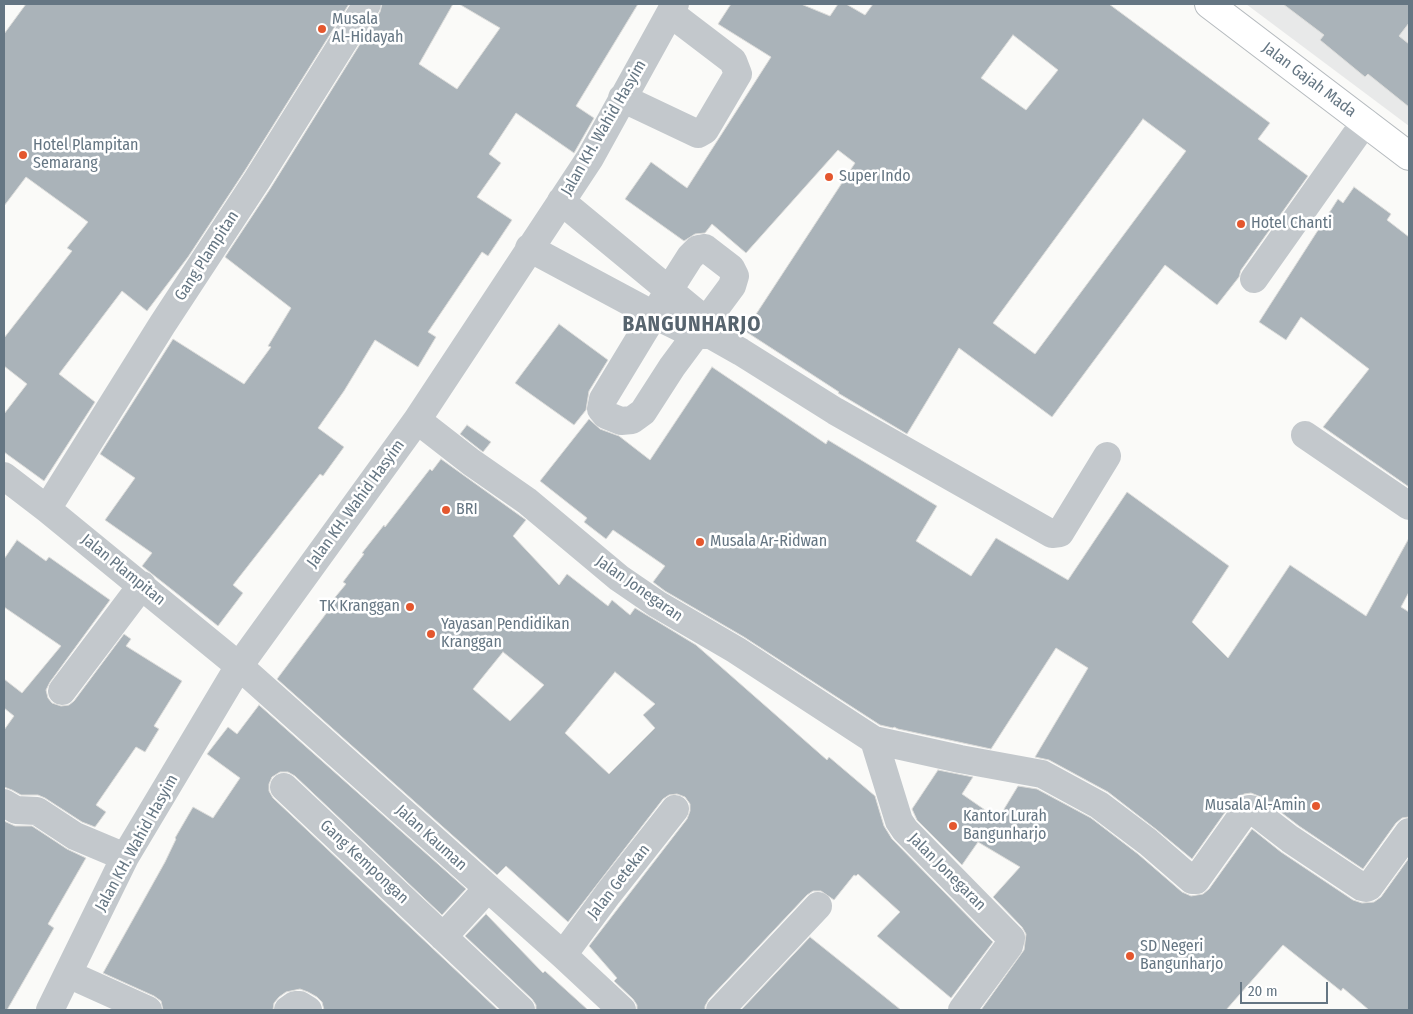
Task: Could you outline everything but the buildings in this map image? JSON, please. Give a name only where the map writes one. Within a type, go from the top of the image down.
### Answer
[{"type":"main road","name":"Jalan Gajah Mada","points":[[1209,4],[1409,156]]},
{"type":"street","name":"Gang Plampitan","points":[[47,509],[162,326],[257,180],[366,4]]},
{"type":"street","points":[[622,98],[698,134],[705,130],[738,74],[733,61],[672,8]]},
{"type":"street","name":"Jalan KH. Wahid Hasyim","points":[[50,1010],[125,857],[239,666],[417,420],[590,158],[672,8]]},
{"type":"street","points":[[1254,279],[1365,122]]},
{"type":"street","points":[[561,201],[668,290],[704,330]]},
{"type":"street","points":[[529,248],[654,315],[704,330],[835,411],[1052,534],[1060,533],[1107,456]]},
{"type":"street","points":[[705,248],[731,268],[735,276],[732,286],[704,330],[643,412],[632,420],[621,421],[606,415],[601,409],[603,399],[668,290],[690,257],[698,249],[705,248]]},
{"type":"street","name":"Jalan Jonegaran","points":[[417,420],[471,462],[527,501],[619,578],[657,604],[736,650],[874,740],[960,759],[1042,774],[1099,806],[1148,842],[1189,878],[1196,880],[1246,810],[1251,809],[1290,839],[1362,888],[1369,888],[1409,832]]},
{"type":"street","points":[[1305,436],[1409,506]]},
{"type":"street","name":"Jalan Plampitan","points":[[4,476],[142,585],[239,666]]},
{"type":"street","points":[[62,691],[142,585]]},
{"type":"street","name":"Jalan Kauman","points":[[239,666],[622,1010]]},
{"type":"street","name":"Jalan Jonegaran","points":[[874,740],[899,821],[905,830],[1011,938],[1011,942],[962,1010]]},
{"type":"street","name":"Gang Kempongan","points":[[284,787],[522,1010]]},
{"type":"street","points":[[4,802],[16,810],[37,811],[75,836],[125,857]]},
{"type":"street","name":"Jalan Getekan","points":[[563,956],[608,894],[675,809]]},
{"type":"street","points":[[443,937],[488,888]]},
{"type":"street","points":[[720,1010],[818,906]]},
{"type":"street","points":[[68,974],[148,1010]]},
{"type":"street","points":[[288,1010],[300,1004],[308,1010]]},
{"type":"shaded area","points":[[1246,4],[1409,4],[1409,126]]},
{"type":"place","name":"Musala Al-Hidayah","points":[[322,29]]},
{"type":"place","name":"Hotel Plampitan Semarang","points":[[23,155]]},
{"type":"place","name":"Super Indo","points":[[829,177]]},
{"type":"place","name":"Hotel Chanti","points":[[1241,224]]},
{"type":"place","name":"BRI","points":[[446,510]]},
{"type":"place","name":"Musala Ar-Ridwan","points":[[700,542]]},
{"type":"place","name":"TK Kranggan","points":[[410,607]]},
{"type":"place","name":"Yayasan Pendidikan Kranggan","points":[[431,634]]},
{"type":"place","name":"Musala Al-Amin","points":[[1316,806]]},
{"type":"place","name":"Kantor Lurah Bangunharjo","points":[[953,826]]},
{"type":"place","name":"SD Negeri Bangunharjo","points":[[1130,956]]},
{"type":"district","name":"BANGUNHARJO","points":[[692,325]]}]
